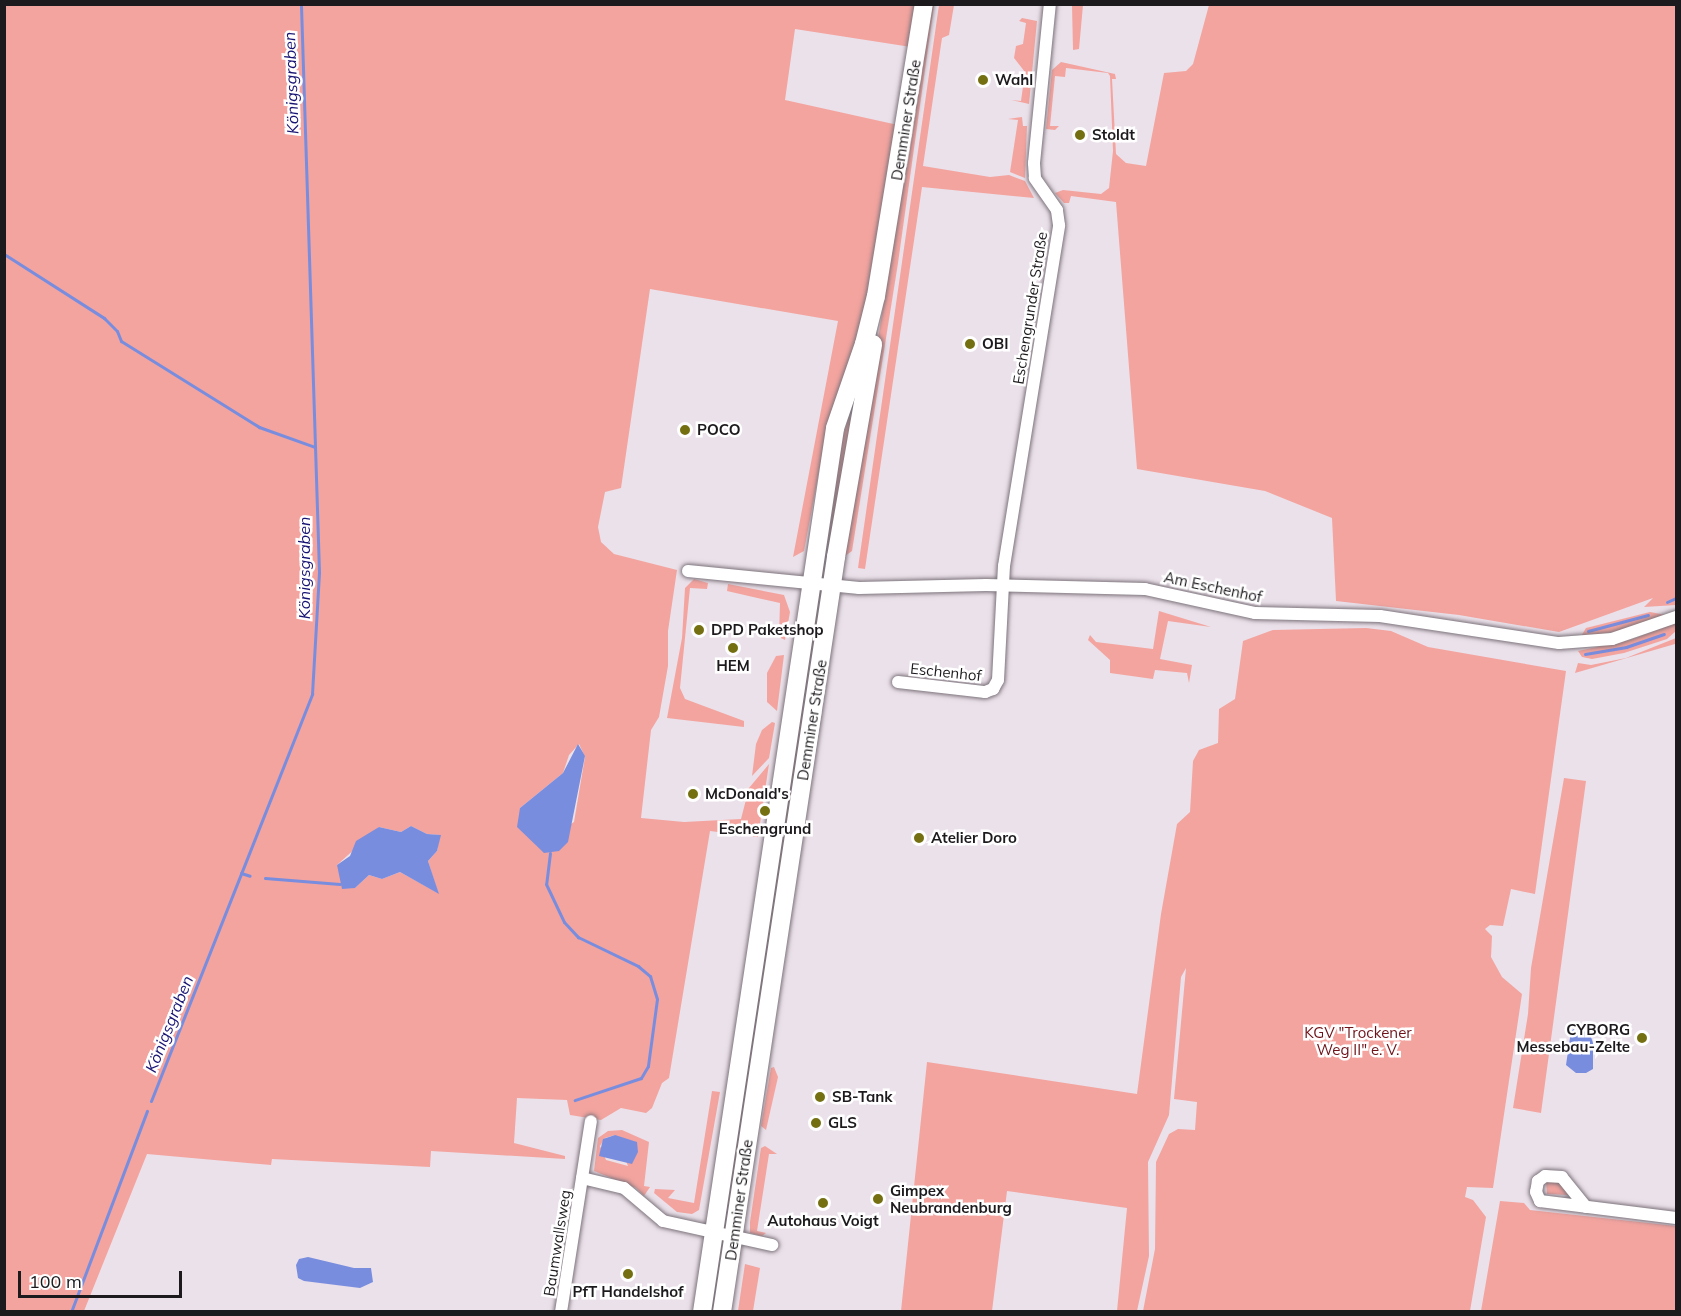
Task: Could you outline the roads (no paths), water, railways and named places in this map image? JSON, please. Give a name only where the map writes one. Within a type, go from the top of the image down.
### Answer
[{"type":"main road","name":"Demminer Straße","points":[[722,1311],[832,585],[924,4]]},
{"type":"main road","name":"Demminer Straße","points":[[702,1311],[835,428],[867,333],[888,235]]},
{"type":"street","name":"Eschengrunder Straße","points":[[1004,585],[1059,225],[1057,210],[1036,180],[1034,163],[1050,4]]},
{"type":"street","points":[[688,571],[811,583]]},
{"type":"street","name":"Am Eschenhof","points":[[811,583],[1145,589],[1255,613],[1380,616],[1559,643],[1612,639],[1677,617]]},
{"type":"street","name":"Eschenhof","points":[[898,682],[981,692],[993,689],[998,680],[1004,585]]},
{"type":"street","name":"Baumwallsweg","points":[[561,1311],[591,1120]]},
{"type":"street","name":"Baumwallsweg","points":[[582,1178],[624,1188],[663,1221],[772,1245]]},
{"type":"street","points":[[1586,1207],[1677,1218]]},
{"type":"water","points":[[578,744],[585,756],[568,842],[559,851],[544,853],[517,827],[520,808],[563,773]]},
{"type":"water","points":[[411,826],[427,834],[441,835],[437,851],[428,861],[439,894],[400,872],[382,879],[369,875],[355,888],[342,889],[337,865],[350,856],[356,841],[379,827],[401,832]]},
{"type":"water","points":[[1578,1026],[1588,1028],[1593,1043],[1593,1069],[1586,1073],[1576,1073],[1566,1065],[1571,1031]]},
{"type":"water","points":[[615,1135],[637,1142],[638,1152],[632,1164],[599,1156],[603,1139]]},
{"type":"water","points":[[308,1257],[354,1268],[371,1268],[373,1282],[360,1288],[304,1281],[298,1278],[296,1265],[299,1259]]},
{"type":"waterway","name":"Königsgraben","points":[[151,1101],[312,694],[319,572],[301,4]]},
{"type":"waterway","points":[[4,254],[104,318],[117,331],[121,341],[259,427],[315,447]]},
{"type":"waterway","points":[[1667,602],[1676,598]]},
{"type":"waterway","points":[[1588,631],[1648,615]]},
{"type":"waterway","points":[[1585,654],[1626,647],[1664,634]]},
{"type":"waterway","points":[[550,853],[546,884],[564,922],[578,937],[638,966],[650,976],[657,999],[648,1066],[641,1078],[575,1100]]},
{"type":"waterway","points":[[241,873],[250,876]]},
{"type":"waterway","points":[[265,878],[340,884]]},
{"type":"waterway","name":"Königsgraben","points":[[71,1312],[147,1111]]},
{"type":"place","name":"Wahl","points":[[983,80]]},
{"type":"place","name":"Stoldt","points":[[1080,135]]},
{"type":"place","name":"OBI","points":[[970,344]]},
{"type":"place","name":"POCO","points":[[685,430]]},
{"type":"place","name":"DPD Paketshop","points":[[699,630]]},
{"type":"place","name":"HEM","points":[[733,648]]},
{"type":"place","name":"McDonald's","points":[[693,794]]},
{"type":"place","name":"Eschengrund","points":[[765,811]]},
{"type":"place","name":"Atelier Doro","points":[[919,838]]},
{"type":"place","name":"CYBORG Messebau-Zelte","points":[[1642,1038]]},
{"type":"place","name":"SB-Tank","points":[[820,1097]]},
{"type":"place","name":"GLS","points":[[816,1123]]},
{"type":"place","name":"Gimpex Neubrandenburg","points":[[878,1199]]},
{"type":"place","name":"Autohaus Voigt","points":[[823,1203]]},
{"type":"place","name":"PfT Handelshof","points":[[628,1274]]},
{"type":"park label","name":"KGV \"Trockener Weg II\" e. V.","points":[[1358,1040]]}]
